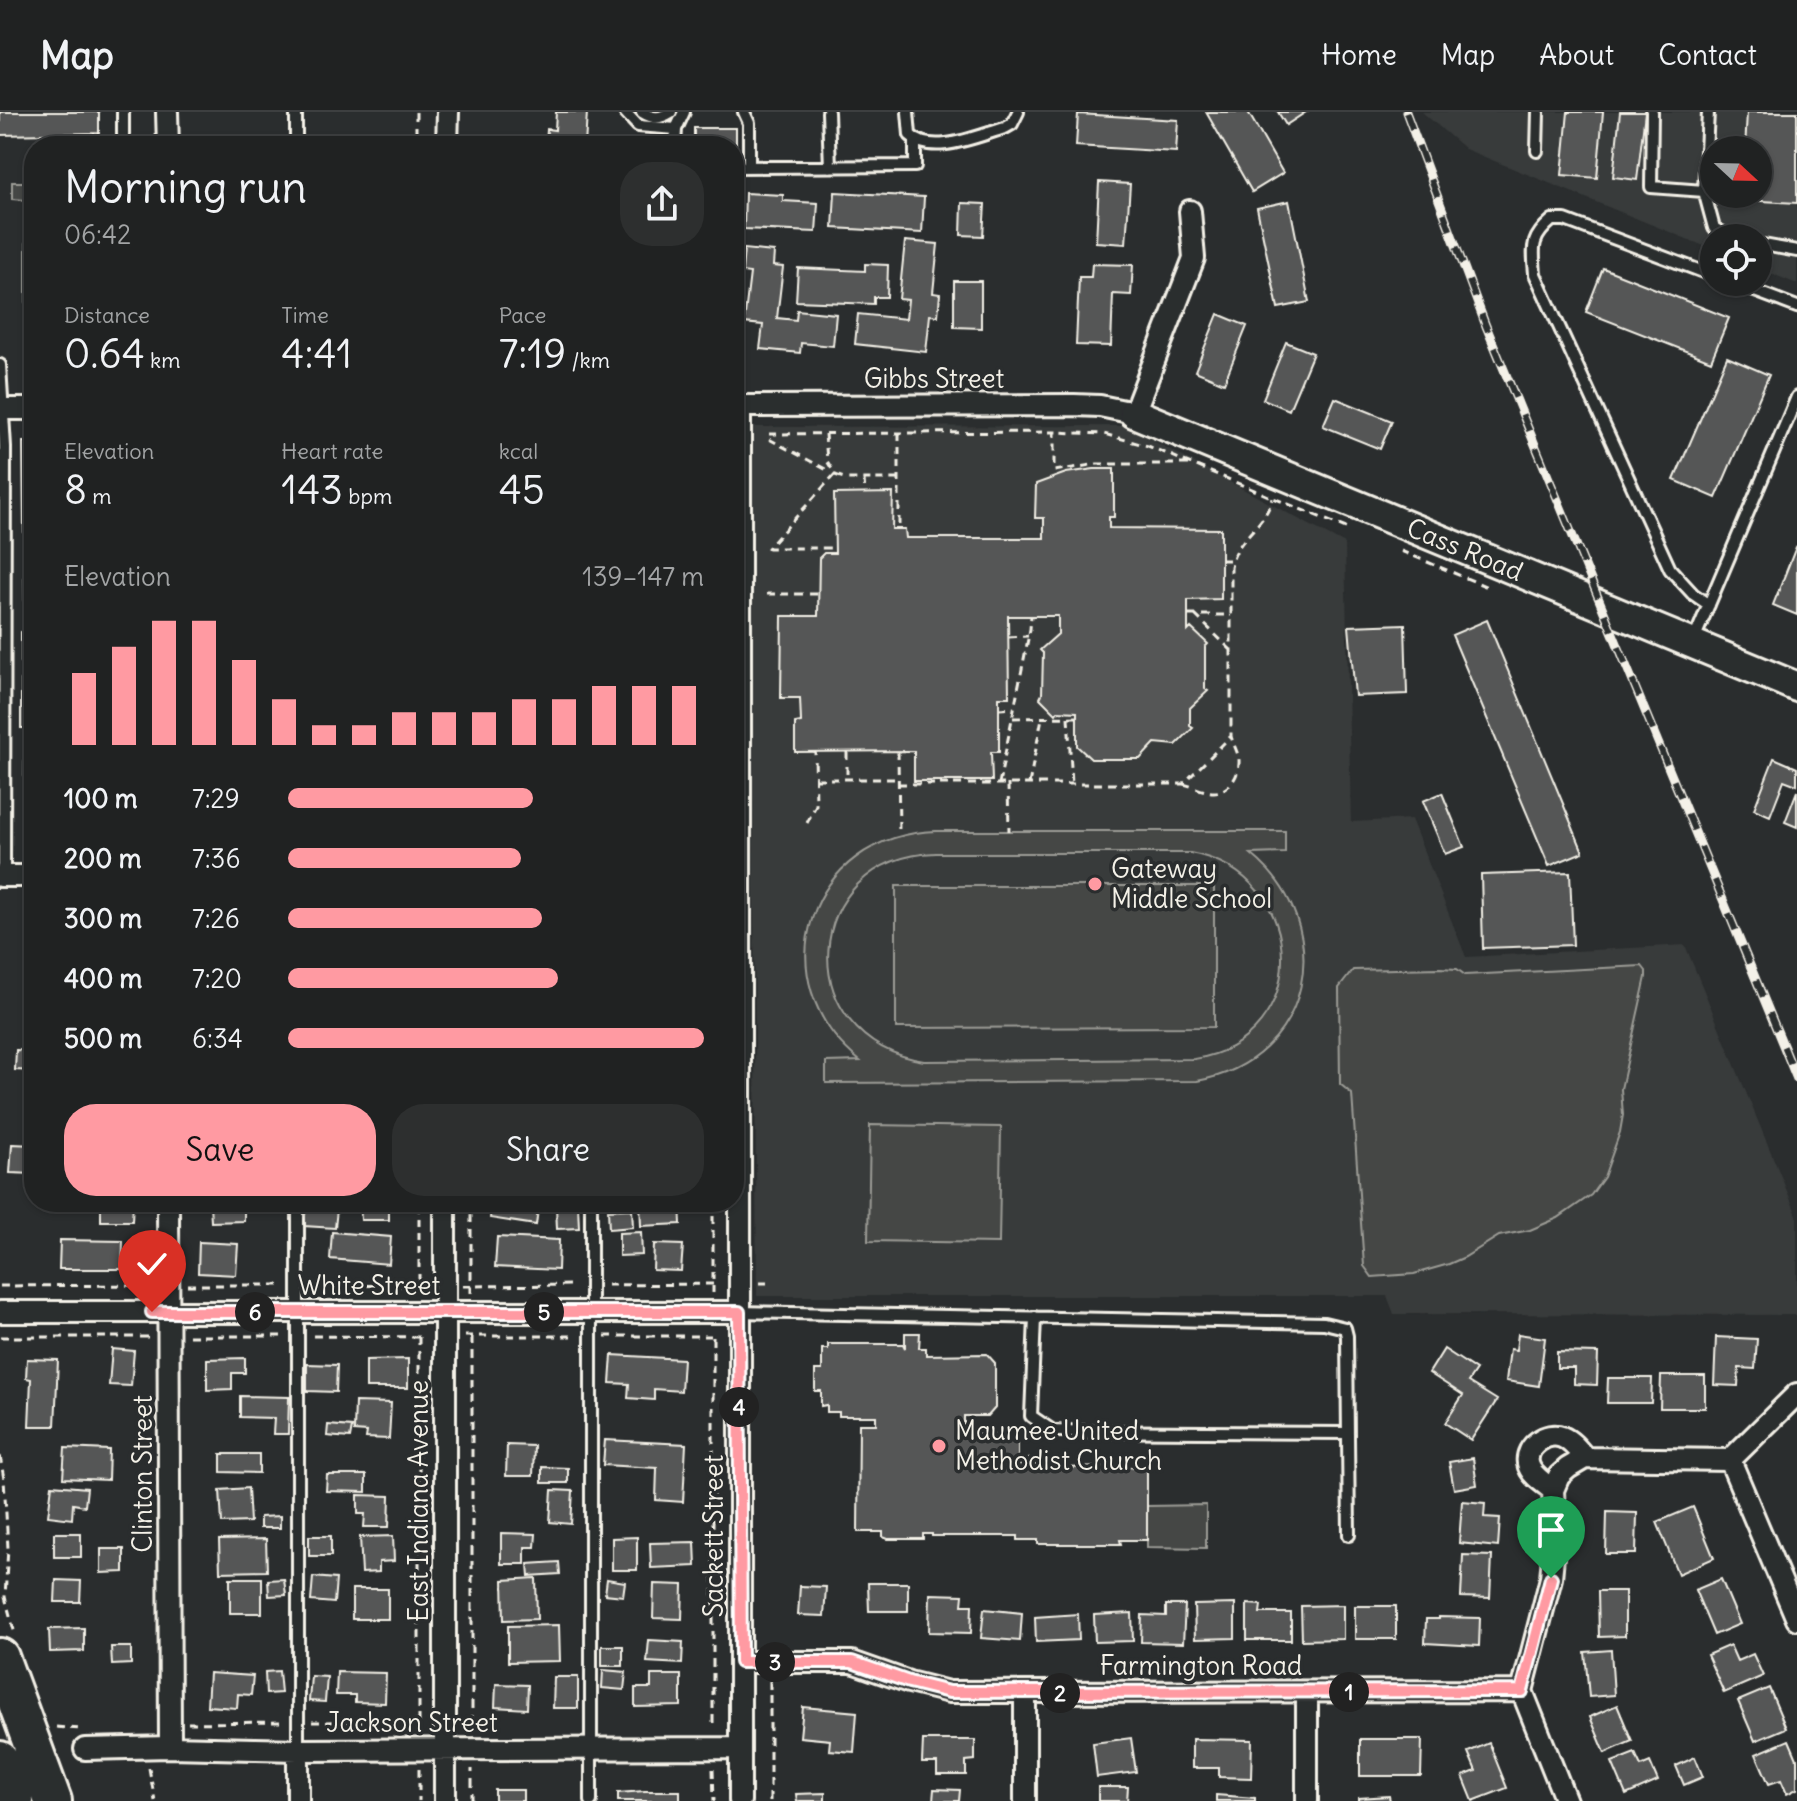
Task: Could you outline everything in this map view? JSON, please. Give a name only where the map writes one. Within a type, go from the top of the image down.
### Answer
[{"type":"highway","points":[[8,1647],[53,1801]]},
{"type":"highway","points":[[0,1760],[15,1801]]},
{"type":"street","points":[[167,112],[168,136]]},
{"type":"street","points":[[447,136],[448,112]]},
{"type":"street","points":[[1134,413],[1194,258],[1190,211]]},
{"type":"street","name":"Gibbs Street","points":[[744,406],[1074,405],[1100,406],[1134,413]]},
{"type":"street","points":[[2,409],[24,409]]},
{"type":"street","name":"Cass Road","points":[[1134,413],[1797,687]]},
{"type":"street","points":[[2,876],[24,876]]},
{"type":"street","name":"Clinton Street","points":[[168,1212],[170,1747]]},
{"type":"street","name":"East Indiana Avenue","points":[[445,1212],[445,1801]]},
{"type":"street","name":"Sackett Street","points":[[739,1212],[740,1801]]},
{"type":"street","name":"White Street","points":[[0,1312],[739,1312]]},
{"type":"street","points":[[1566,1801],[1522,1691],[1551,1578],[1555,1534],[1553,1490],[1559,1476],[1576,1463],[1730,1460],[1797,1394]]},
{"type":"street","points":[[1553,1490],[1536,1477],[1528,1465],[1529,1453],[1538,1441],[1548,1436],[1561,1436],[1572,1443],[1576,1463]]},
{"type":"street","points":[[1730,1460],[1797,1619]]},
{"type":"street","name":"Farmington Road","points":[[741,1662],[852,1662],[949,1692],[1522,1691]]},
{"type":"street","points":[[1307,1692],[1307,1801]]},
{"type":"street","points":[[1025,1693],[1025,1801]]},
{"type":"street","name":"Jackson Street","points":[[85,1739],[132,1748],[739,1748]]},
{"type":"street","points":[[298,1750],[298,1801]]},
{"type":"lane","points":[[123,112],[123,136]]},
{"type":"lane","points":[[296,112],[296,136]]},
{"type":"lane","points":[[625,112],[638,126],[676,129]]},
{"type":"lane","points":[[642,112],[650,117],[663,118],[671,112]]},
{"type":"lane","points":[[676,136],[684,112]]},
{"type":"lane","points":[[744,112],[749,123],[749,167]]},
{"type":"lane","points":[[828,112],[830,167]]},
{"type":"lane","points":[[744,167],[915,166],[915,140],[908,131],[908,112]]},
{"type":"lane","points":[[915,140],[934,144],[992,131],[1012,124],[1018,112]]},
{"type":"lane","points":[[1537,151],[1538,112]]},
{"type":"lane","points":[[1652,112],[1651,187],[1700,191]]},
{"type":"lane","points":[[1707,136],[1708,112]]},
{"type":"lane","points":[[1700,271],[1565,220],[1552,220],[1537,233],[1535,274],[1670,569],[1693,594],[1709,605]]},
{"type":"lane","points":[[1772,247],[1797,251]]},
{"type":"lane","points":[[1768,296],[1797,307]]},
{"type":"lane","points":[[0,365],[2,876]]},
{"type":"lane","points":[[1692,643],[1797,397]]},
{"type":"lane","points":[[298,1212],[298,1750]]},
{"type":"lane","points":[[591,1212],[591,1801]]},
{"type":"lane","points":[[739,1312],[1324,1323],[1345,1328],[1349,1535]]},
{"type":"lane","points":[[1035,1317],[1031,1416],[1053,1431],[1348,1433]]},
{"type":"path","points":[[416,112],[416,136]]},
{"type":"path","points":[[898,479],[847,479],[769,436],[899,433],[1054,432],[1091,433],[1119,438],[1188,464],[1097,464],[1054,471],[1054,432]]},
{"type":"path","points":[[899,433],[899,528]]},
{"type":"path","points":[[825,434],[827,461],[835,474]]},
{"type":"path","points":[[834,548],[768,548],[835,474]]},
{"type":"path","points":[[864,479],[865,494]]},
{"type":"path","points":[[816,779],[999,784],[1183,784],[1215,792],[1226,788],[1238,769],[1238,756],[1231,736],[1232,560],[1243,539],[1267,514],[1272,498]]},
{"type":"path","points":[[1221,560],[1232,560]]},
{"type":"path","points":[[767,594],[818,594]]},
{"type":"path","points":[[1188,615],[1231,615]]},
{"type":"path","points":[[1195,615],[1231,650]]},
{"type":"path","points":[[999,784],[1031,616]]},
{"type":"path","points":[[1008,637],[1029,636]]},
{"type":"path","points":[[999,709],[1014,708]]},
{"type":"path","points":[[1068,717],[1072,784]]},
{"type":"path","points":[[1012,718],[1077,717]]},
{"type":"path","points":[[1029,784],[1042,718]]},
{"type":"path","points":[[1183,784],[1231,736]]},
{"type":"path","points":[[898,751],[899,835]]},
{"type":"path","points":[[807,823],[816,805],[815,752]]},
{"type":"path","points":[[847,752],[847,779]]},
{"type":"path","points":[[1008,784],[1009,831]]},
{"type":"path","points":[[471,1212],[472,1801]]},
{"type":"path","points":[[713,1212],[714,1801]]},
{"type":"path","points":[[0,1286],[153,1285]]},
{"type":"path","points":[[0,1337],[168,1337]]},
{"type":"path","points":[[419,1337],[419,1801]]},
{"type":"path","points":[[0,1456],[8,1548],[5,1597],[8,1647]]},
{"type":"path","points":[[770,1662],[770,1801]]},
{"type":"path","points":[[183,1723],[419,1721]]},
{"type":"path","points":[[51,1722],[57,1728],[85,1739]]},
{"type":"path","points":[[132,1748],[150,1770],[155,1801]]},
{"type":"shaded area","points":[[1422,112],[1797,112],[1797,284],[1772,274],[1772,224],[1700,224],[1700,244],[1465,149]]},
{"type":"shaded area","points":[[12,182],[24,182],[24,200],[12,199]]},
{"type":"shaded area","name":"Gateway Middle School","points":[[1126,426],[1345,544],[1351,822],[1411,819],[1466,957],[1685,945],[1797,1215],[1797,1315],[1394,1314],[1387,1296],[757,1296],[750,427]]},
{"type":"shaded area","points":[[936,831],[1285,831],[1285,853],[1251,854],[1279,883],[1296,917],[1303,952],[1300,987],[1288,1019],[1267,1047],[1236,1068],[1197,1081],[826,1083],[826,1062],[860,1061],[829,1028],[812,992],[806,954],[812,918],[829,884],[856,857],[892,839]],"holes":[[[936,853],[1190,853],[1230,867],[1258,892],[1276,923],[1282,958],[1277,992],[1261,1022],[1233,1046],[1194,1059],[924,1061],[880,1046],[850,1020],[833,987],[828,951],[837,915],[858,884],[891,862]]]},
{"type":"shaded area","points":[[896,886],[1214,886],[1214,1027],[896,1028]]},
{"type":"shaded area","points":[[1642,966],[1646,977],[1621,1089],[1623,1115],[1620,1132],[1604,1177],[1591,1195],[1558,1218],[1530,1230],[1499,1236],[1449,1264],[1414,1274],[1372,1277],[1364,1266],[1352,1094],[1340,1084],[1339,988],[1353,970],[1440,968],[1457,969],[1465,975]]},
{"type":"shaded area","points":[[870,1125],[1001,1127],[999,1243],[868,1241]]},
{"type":"shaded area","points":[[1206,1505],[1206,1548],[1147,1547],[1147,1506]]},
{"type":"building","points":[[0,112],[99,112],[99,133],[0,135]]},
{"type":"building","points":[[556,112],[587,112],[586,136],[547,136],[547,129],[555,130]]},
{"type":"building","points":[[1206,112],[1248,112],[1283,173],[1252,192]]},
{"type":"building","points":[[1278,112],[1306,112],[1286,125]]},
{"type":"building","points":[[1568,112],[1603,112],[1597,178],[1562,175]]},
{"type":"building","points":[[1620,112],[1645,112],[1637,180],[1613,177]]},
{"type":"building","points":[[1747,112],[1797,112],[1797,203],[1772,202],[1772,136],[1746,136]]},
{"type":"building","points":[[1078,114],[1178,120],[1176,152],[1076,146]]},
{"type":"building","points":[[694,128],[736,128],[736,136],[694,136]]},
{"type":"building","points":[[1099,182],[1130,184],[1126,244],[1096,242]]},
{"type":"building","points":[[835,192],[924,197],[922,233],[833,228]]},
{"type":"building","points":[[745,193],[783,195],[783,201],[818,203],[816,232],[744,229]]},
{"type":"building","points":[[1289,201],[1309,302],[1278,308],[1257,208]]},
{"type":"building","points":[[962,203],[985,204],[983,236],[961,235]]},
{"type":"building","points":[[905,241],[938,244],[933,293],[940,294],[938,316],[930,315],[926,352],[855,344],[858,314],[906,319],[908,300],[899,299]]},
{"type":"building","points":[[744,249],[774,252],[773,266],[783,267],[777,318],[796,320],[797,310],[836,314],[833,346],[801,343],[800,353],[760,349],[763,325],[744,323],[750,273],[744,272]]},
{"type":"building","points":[[865,264],[888,265],[887,297],[874,297],[874,304],[796,301],[798,268],[865,271]]},
{"type":"building","points":[[1092,264],[1133,265],[1131,295],[1113,294],[1111,346],[1076,345],[1079,277],[1091,277]]},
{"type":"building","points":[[1603,268],[1729,318],[1711,361],[1586,312]]},
{"type":"building","points":[[954,281],[981,281],[981,328],[954,327]]},
{"type":"building","points":[[1218,314],[1247,326],[1224,383],[1195,371]]},
{"type":"building","points":[[1286,342],[1313,353],[1289,410],[1263,399]]},
{"type":"building","points":[[1727,357],[1769,375],[1716,498],[1674,480]]},
{"type":"building","points":[[1335,398],[1392,421],[1380,449],[1323,426]]},
{"type":"building","points":[[23,442],[24,442],[24,536]]},
{"type":"building","points":[[1114,469],[1114,517],[1109,517],[1109,528],[1221,529],[1221,599],[1188,600],[1188,631],[1191,628],[1208,644],[1205,647],[1205,689],[1208,691],[1190,708],[1190,726],[1193,728],[1176,745],[1155,743],[1140,759],[1091,759],[1077,746],[1077,712],[1058,711],[1056,714],[1040,698],[1043,653],[1040,650],[1058,634],[1058,616],[1008,616],[1009,697],[999,697],[999,752],[991,752],[992,781],[914,781],[914,751],[795,752],[795,723],[801,722],[800,698],[781,698],[782,616],[818,616],[819,558],[824,553],[835,553],[834,494],[893,493],[892,529],[905,529],[906,538],[1044,538],[1044,518],[1035,518],[1036,484],[1066,473]]},
{"type":"building","points":[[1797,548],[1797,615],[1773,605]]},
{"type":"building","points":[[1487,620],[1583,852],[1549,866],[1452,635]]},
{"type":"building","points":[[1405,624],[1407,694],[1355,696],[1349,626]]},
{"type":"building","points":[[24,631],[24,728],[21,728],[21,632]]},
{"type":"building","points":[[1774,758],[1797,768],[1797,785],[1784,780],[1770,816],[1754,809]]},
{"type":"building","points":[[1797,791],[1797,827],[1785,822]]},
{"type":"building","points":[[1442,793],[1464,847],[1445,854],[1423,801]]},
{"type":"building","points":[[1570,872],[1573,945],[1483,948],[1481,875]]},
{"type":"building","points":[[16,1050],[24,1050],[24,1070],[15,1070]]},
{"type":"building","points":[[12,1144],[24,1145],[24,1174],[10,1173]]},
{"type":"building","points":[[101,1212],[132,1212],[132,1221],[101,1221]]},
{"type":"building","points":[[210,1212],[244,1212],[244,1221],[211,1222]]},
{"type":"building","points":[[305,1212],[337,1212],[335,1228],[304,1226]]},
{"type":"building","points":[[361,1212],[389,1212],[389,1220],[361,1220]]},
{"type":"building","points":[[491,1212],[538,1212],[536,1225],[490,1218]]},
{"type":"building","points":[[556,1212],[578,1212],[579,1228],[557,1229]]},
{"type":"building","points":[[608,1212],[632,1212],[633,1227],[609,1229]]},
{"type":"building","points":[[640,1212],[680,1212],[681,1224],[641,1226]]},
{"type":"building","points":[[332,1232],[391,1237],[389,1264],[330,1259]]},
{"type":"building","points":[[641,1232],[642,1255],[619,1256],[619,1233]]},
{"type":"building","points":[[497,1237],[559,1240],[558,1270],[495,1267]]},
{"type":"building","points":[[60,1240],[123,1241],[122,1269],[59,1269]]},
{"type":"building","points":[[199,1242],[238,1244],[236,1275],[198,1273]]},
{"type":"building","points":[[654,1244],[683,1245],[681,1271],[653,1270]]},
{"type":"building","name":"Maumee United Methodist Church","points":[[905,1333],[920,1333],[919,1348],[926,1348],[926,1355],[987,1354],[995,1363],[995,1408],[988,1416],[964,1416],[964,1434],[1018,1434],[1018,1465],[1029,1459],[1038,1468],[1147,1467],[1147,1540],[1120,1540],[1121,1544],[1038,1544],[1038,1540],[1018,1540],[1018,1536],[923,1534],[923,1539],[888,1539],[883,1537],[883,1532],[858,1532],[859,1424],[876,1424],[876,1416],[839,1416],[839,1412],[827,1412],[827,1405],[821,1406],[821,1391],[815,1391],[815,1370],[822,1370],[822,1349],[828,1349],[828,1344],[903,1344],[905,1348]]},
{"type":"building","points":[[1518,1334],[1545,1338],[1539,1386],[1506,1381],[1510,1349],[1516,1350]]},
{"type":"building","points":[[1716,1337],[1757,1339],[1755,1369],[1739,1368],[1738,1386],[1714,1385]]},
{"type":"building","points":[[112,1349],[134,1351],[131,1386],[109,1385]]},
{"type":"building","points":[[1444,1349],[1476,1370],[1468,1382],[1497,1400],[1471,1440],[1445,1423],[1463,1395],[1429,1373]]},
{"type":"building","points":[[1557,1352],[1598,1353],[1597,1385],[1574,1384],[1574,1368],[1557,1368]]},
{"type":"building","points":[[612,1355],[683,1359],[681,1391],[654,1389],[654,1400],[628,1398],[629,1384],[610,1383]]},
{"type":"building","points":[[245,1358],[245,1373],[232,1373],[232,1389],[207,1390],[207,1359]]},
{"type":"building","points":[[27,1359],[58,1360],[55,1426],[29,1426],[31,1379],[26,1378]]},
{"type":"building","points":[[408,1359],[408,1388],[366,1388],[366,1360]]},
{"type":"building","points":[[307,1364],[337,1365],[336,1392],[307,1391]]},
{"type":"building","points":[[1661,1376],[1705,1376],[1705,1408],[1660,1408]]},
{"type":"building","points":[[1608,1378],[1652,1378],[1651,1403],[1607,1403]]},
{"type":"building","points":[[240,1396],[289,1397],[288,1434],[273,1434],[274,1418],[240,1417]]},
{"type":"building","points":[[355,1402],[391,1403],[389,1439],[366,1438],[367,1432],[354,1431]]},
{"type":"building","points":[[328,1425],[352,1427],[350,1438],[327,1436]]},
{"type":"building","points":[[605,1440],[686,1444],[683,1502],[656,1500],[657,1468],[603,1465]]},
{"type":"building","points":[[507,1445],[534,1446],[533,1476],[506,1476]]},
{"type":"building","points":[[65,1448],[109,1450],[108,1480],[63,1478]]},
{"type":"building","points":[[221,1454],[259,1454],[259,1473],[221,1472]]},
{"type":"building","points":[[1473,1458],[1477,1485],[1454,1489],[1449,1462]]},
{"type":"building","points":[[542,1467],[568,1468],[568,1483],[542,1483]]},
{"type":"building","points":[[327,1475],[366,1475],[366,1492],[326,1491]]},
{"type":"building","points":[[52,1485],[87,1488],[85,1506],[73,1504],[72,1519],[48,1516]]},
{"type":"building","points":[[248,1488],[250,1522],[222,1523],[220,1490]]},
{"type":"building","points":[[552,1490],[573,1491],[571,1524],[550,1522]]},
{"type":"building","points":[[358,1495],[390,1496],[389,1527],[364,1527],[365,1514],[358,1514]]},
{"type":"building","points":[[1462,1501],[1485,1503],[1484,1517],[1500,1518],[1498,1547],[1459,1543]]},
{"type":"building","points":[[1693,1507],[1714,1558],[1678,1574],[1657,1522]]},
{"type":"building","points":[[1607,1512],[1637,1513],[1636,1554],[1606,1554]]},
{"type":"building","points":[[280,1516],[280,1528],[260,1528],[260,1517]]},
{"type":"building","points":[[54,1533],[81,1533],[81,1557],[54,1557]]},
{"type":"building","points":[[501,1533],[536,1534],[535,1547],[525,1547],[525,1564],[501,1564]]},
{"type":"building","points":[[309,1536],[331,1536],[331,1556],[309,1556]]},
{"type":"building","points":[[393,1536],[394,1561],[379,1562],[379,1572],[362,1573],[360,1537]]},
{"type":"building","points":[[637,1537],[637,1570],[612,1570],[612,1538]]},
{"type":"building","points":[[266,1539],[267,1571],[220,1572],[219,1540]]},
{"type":"building","points":[[695,1542],[696,1566],[651,1568],[650,1543]]},
{"type":"building","points":[[101,1549],[124,1549],[124,1572],[101,1573]]},
{"type":"building","points":[[1463,1555],[1492,1556],[1490,1598],[1461,1597]]},
{"type":"building","points":[[559,1562],[560,1574],[529,1576],[528,1564]]},
{"type":"building","points":[[313,1577],[336,1579],[334,1603],[311,1601]]},
{"type":"building","points":[[230,1578],[262,1578],[262,1613],[230,1613]]},
{"type":"building","points":[[536,1578],[537,1619],[504,1620],[503,1580]]},
{"type":"building","points":[[284,1579],[286,1595],[269,1596],[268,1580]]},
{"type":"building","points":[[607,1579],[625,1582],[623,1596],[605,1594]]},
{"type":"building","points":[[1721,1579],[1740,1624],[1714,1635],[1695,1590]]},
{"type":"building","points":[[56,1580],[81,1581],[80,1602],[55,1602]]},
{"type":"building","points":[[868,1583],[908,1583],[908,1611],[869,1611]]},
{"type":"building","points":[[654,1584],[683,1585],[682,1619],[653,1618]]},
{"type":"building","points":[[800,1586],[826,1587],[824,1616],[798,1615]]},
{"type":"building","points":[[352,1589],[388,1589],[388,1619],[352,1619]]},
{"type":"building","points":[[1598,1591],[1625,1591],[1625,1636],[1599,1637]]},
{"type":"building","points":[[930,1594],[963,1595],[962,1605],[972,1605],[971,1633],[929,1632]]},
{"type":"building","points":[[1235,1604],[1235,1638],[1195,1639],[1194,1605]]},
{"type":"building","points":[[1247,1604],[1261,1605],[1260,1613],[1291,1613],[1291,1640],[1247,1640]]},
{"type":"building","points":[[1166,1605],[1185,1605],[1183,1643],[1141,1642],[1142,1615],[1166,1616]]},
{"type":"building","points":[[1343,1605],[1343,1639],[1302,1640],[1301,1606]]},
{"type":"building","points":[[1355,1606],[1396,1606],[1396,1639],[1355,1639]]},
{"type":"building","points":[[984,1609],[1022,1613],[1020,1641],[981,1638]]},
{"type":"building","points":[[1132,1613],[1133,1641],[1095,1642],[1094,1615]]},
{"type":"building","points":[[1078,1614],[1079,1640],[1036,1642],[1035,1617]]},
{"type":"building","points":[[1480,1618],[1479,1646],[1425,1643],[1426,1619]]},
{"type":"building","points":[[559,1625],[560,1661],[508,1662],[508,1626]]},
{"type":"building","points":[[84,1628],[84,1651],[50,1652],[49,1629]]},
{"type":"building","points":[[649,1640],[683,1642],[682,1664],[647,1662]]},
{"type":"building","points":[[1730,1645],[1737,1661],[1753,1654],[1763,1676],[1724,1693],[1707,1655]]},
{"type":"building","points":[[602,1646],[623,1646],[623,1666],[602,1666]]},
{"type":"building","points":[[111,1647],[131,1647],[131,1664],[112,1665]]},
{"type":"building","points":[[1611,1650],[1614,1695],[1589,1697],[1585,1652]]},
{"type":"building","points":[[603,1670],[626,1672],[624,1690],[602,1688]]},
{"type":"building","points":[[279,1671],[281,1693],[266,1694],[265,1672]]},
{"type":"building","points":[[337,1672],[386,1673],[385,1703],[355,1702],[355,1695],[336,1695]]},
{"type":"building","points":[[209,1673],[253,1676],[251,1695],[238,1694],[237,1708],[207,1706]]},
{"type":"building","points":[[651,1675],[681,1675],[681,1706],[635,1707],[635,1688],[651,1688]]},
{"type":"building","points":[[311,1676],[327,1677],[325,1702],[309,1701]]},
{"type":"building","points":[[554,1677],[578,1677],[578,1708],[553,1708]]},
{"type":"building","points":[[496,1684],[528,1685],[527,1709],[495,1707]]},
{"type":"building","points":[[1769,1688],[1786,1728],[1755,1741],[1738,1701]]},
{"type":"building","points":[[1617,1705],[1632,1741],[1605,1753],[1590,1717]]},
{"type":"building","points":[[803,1707],[857,1712],[854,1752],[829,1750],[830,1740],[800,1737]]},
{"type":"building","points":[[1131,1738],[1136,1772],[1097,1777],[1093,1743]]},
{"type":"building","points":[[1192,1739],[1252,1740],[1251,1778],[1219,1777],[1219,1768],[1192,1768]]},
{"type":"building","points":[[1360,1739],[1422,1739],[1421,1776],[1360,1776]]},
{"type":"building","points":[[923,1740],[975,1740],[975,1760],[966,1761],[966,1775],[937,1775],[937,1763],[922,1763]]},
{"type":"building","points":[[1789,1740],[1797,1759],[1797,1789],[1787,1794],[1781,1780],[1769,1784],[1756,1754]]},
{"type":"building","points":[[1489,1743],[1507,1788],[1473,1801],[1463,1776],[1476,1771],[1468,1752]]},
{"type":"building","points":[[1635,1753],[1641,1766],[1650,1762],[1658,1781],[1626,1795],[1612,1762]]},
{"type":"building","points":[[1695,1757],[1703,1777],[1684,1785],[1676,1766]]},
{"type":"building","points":[[1098,1787],[1128,1787],[1127,1801],[1098,1801]]},
{"type":"building","points":[[934,1789],[960,1790],[959,1801],[933,1801]]},
{"type":"building","points":[[495,1790],[523,1790],[523,1801],[495,1801]]},
{"type":"building","points":[[680,1791],[680,1801],[618,1801],[618,1793]]},
{"type":"building","points":[[825,1793],[825,1801],[797,1801],[796,1794]]},
{"type":"building","points":[[1216,1795],[1255,1798],[1255,1801],[1216,1801]]},
{"type":"building","points":[[1389,1796],[1390,1801],[1359,1801],[1359,1798]]},
{"type":"railway","points":[[1406,112],[1486,326],[1797,1079]]},
{"type":"place","name":"Gateway Middle School","points":[[1095,884]]},
{"type":"place","name":"Maumee United Methodist Church","points":[[939,1446]]},
{"type":"route","points":[[152,1312],[739,1312],[741,1662],[852,1662],[949,1692],[1522,1691],[1551,1578]]}]
